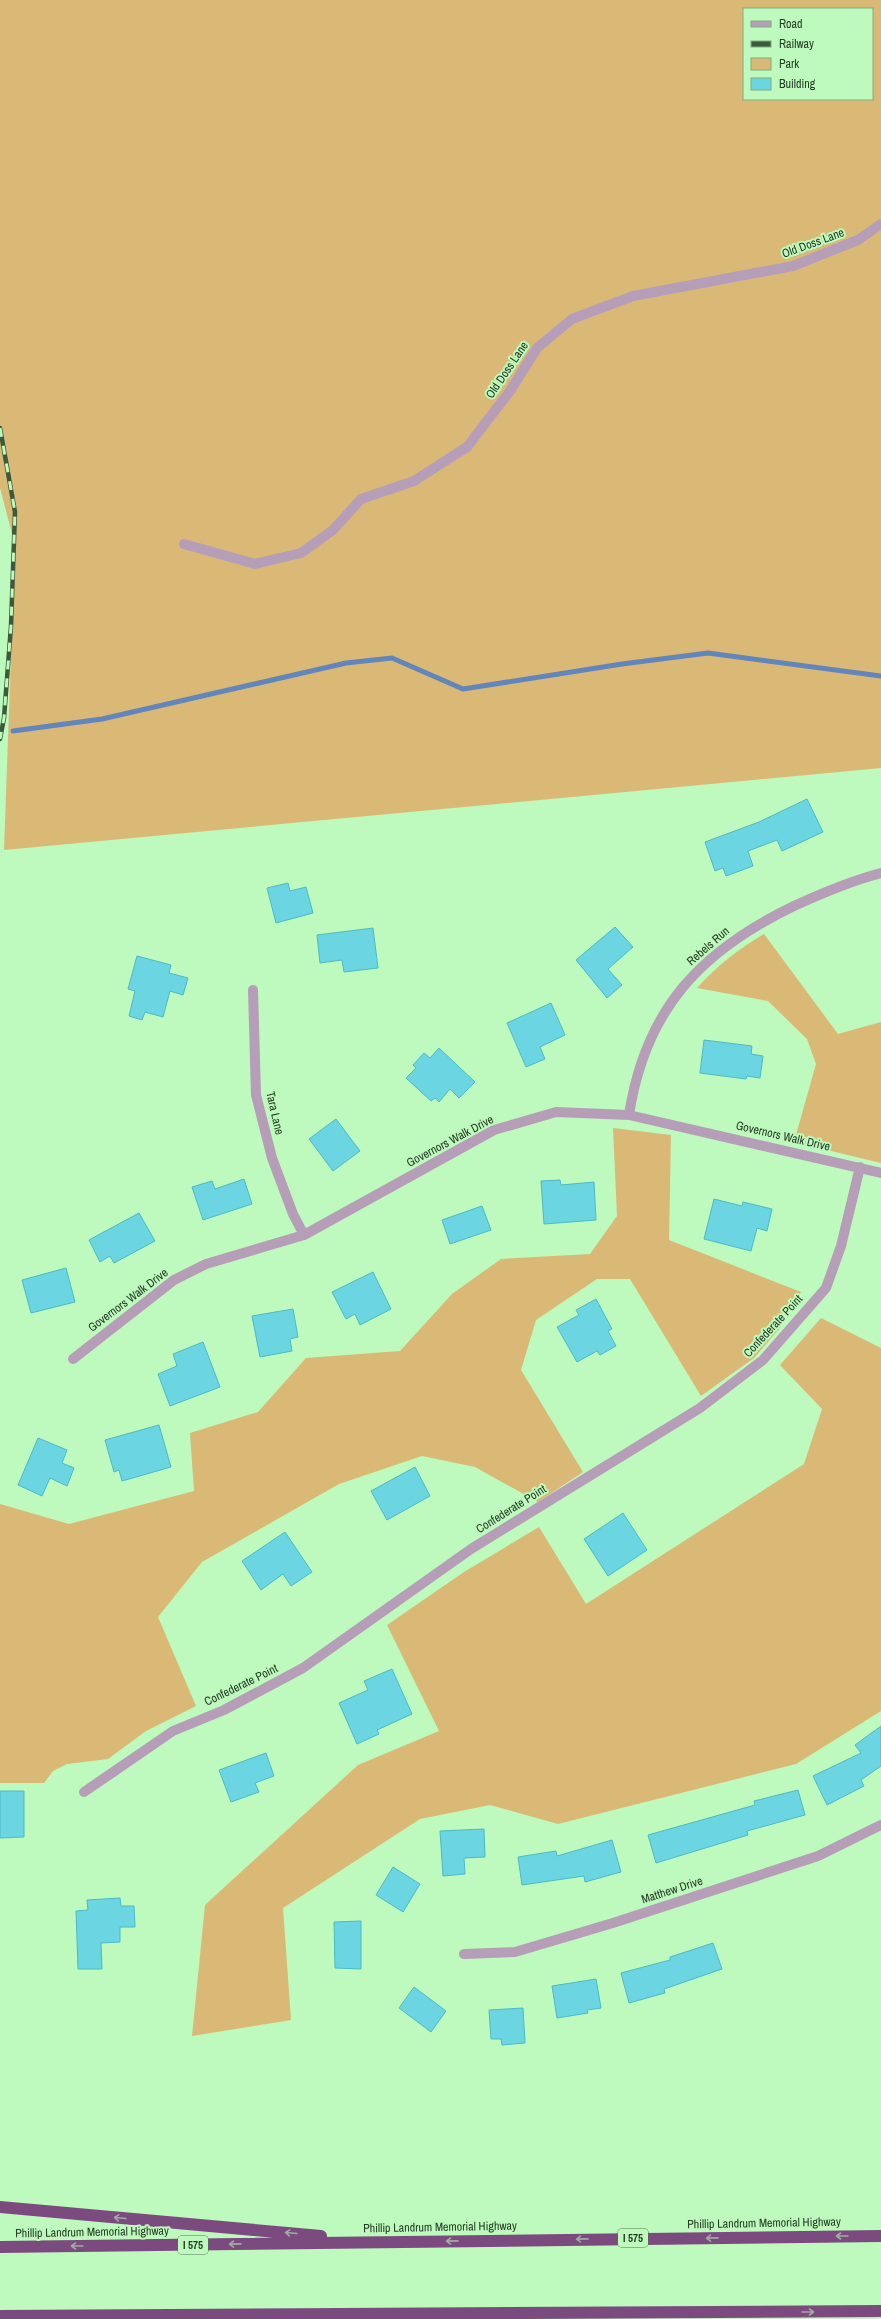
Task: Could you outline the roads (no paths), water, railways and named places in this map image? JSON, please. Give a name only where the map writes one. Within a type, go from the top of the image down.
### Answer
[{"type":"highway","points":[[0,2207],[386,2242]]},
{"type":"highway","name":"Phillip Landrum Memorial Highway","points":[[0,2247],[881,2236]]},
{"type":"highway","points":[[0,2316],[881,2311]]},
{"type":"highway","points":[[622,2319],[768,2312]]},
{"type":"street","name":"Old Doss Lane","points":[[184,544],[255,564],[301,553],[333,530],[361,499],[414,481],[467,447],[510,391],[537,348],[572,319],[633,296],[792,266],[858,240],[881,224]]},
{"type":"street","name":"Rebels Run","points":[[629,1115],[640,1063],[654,1029],[667,1007],[684,986],[714,954],[743,932],[787,910],[833,888],[881,872]]},
{"type":"street","name":"Tara Lane","points":[[253,990],[256,1095],[272,1158],[293,1214],[304,1234]]},
{"type":"street","name":"Governors Walk Drive","points":[[73,1359],[174,1280],[206,1264],[304,1234],[494,1130],[556,1112],[629,1115],[881,1173]]},
{"type":"street","name":"Confederate Point","points":[[84,1792],[173,1731],[224,1710],[303,1668],[471,1549],[700,1408],[763,1360],[826,1288],[841,1246],[860,1167]]},
{"type":"street","name":"Matthew Drive","points":[[464,1954],[515,1952],[613,1923],[818,1856],[881,1825]]},
{"type":"waterway","points":[[13,731],[102,719],[346,663],[392,658],[463,689],[622,664],[708,653],[881,676]]},
{"type":"railway","points":[[0,428],[15,512],[11,626],[4,718],[0,739]]}]
